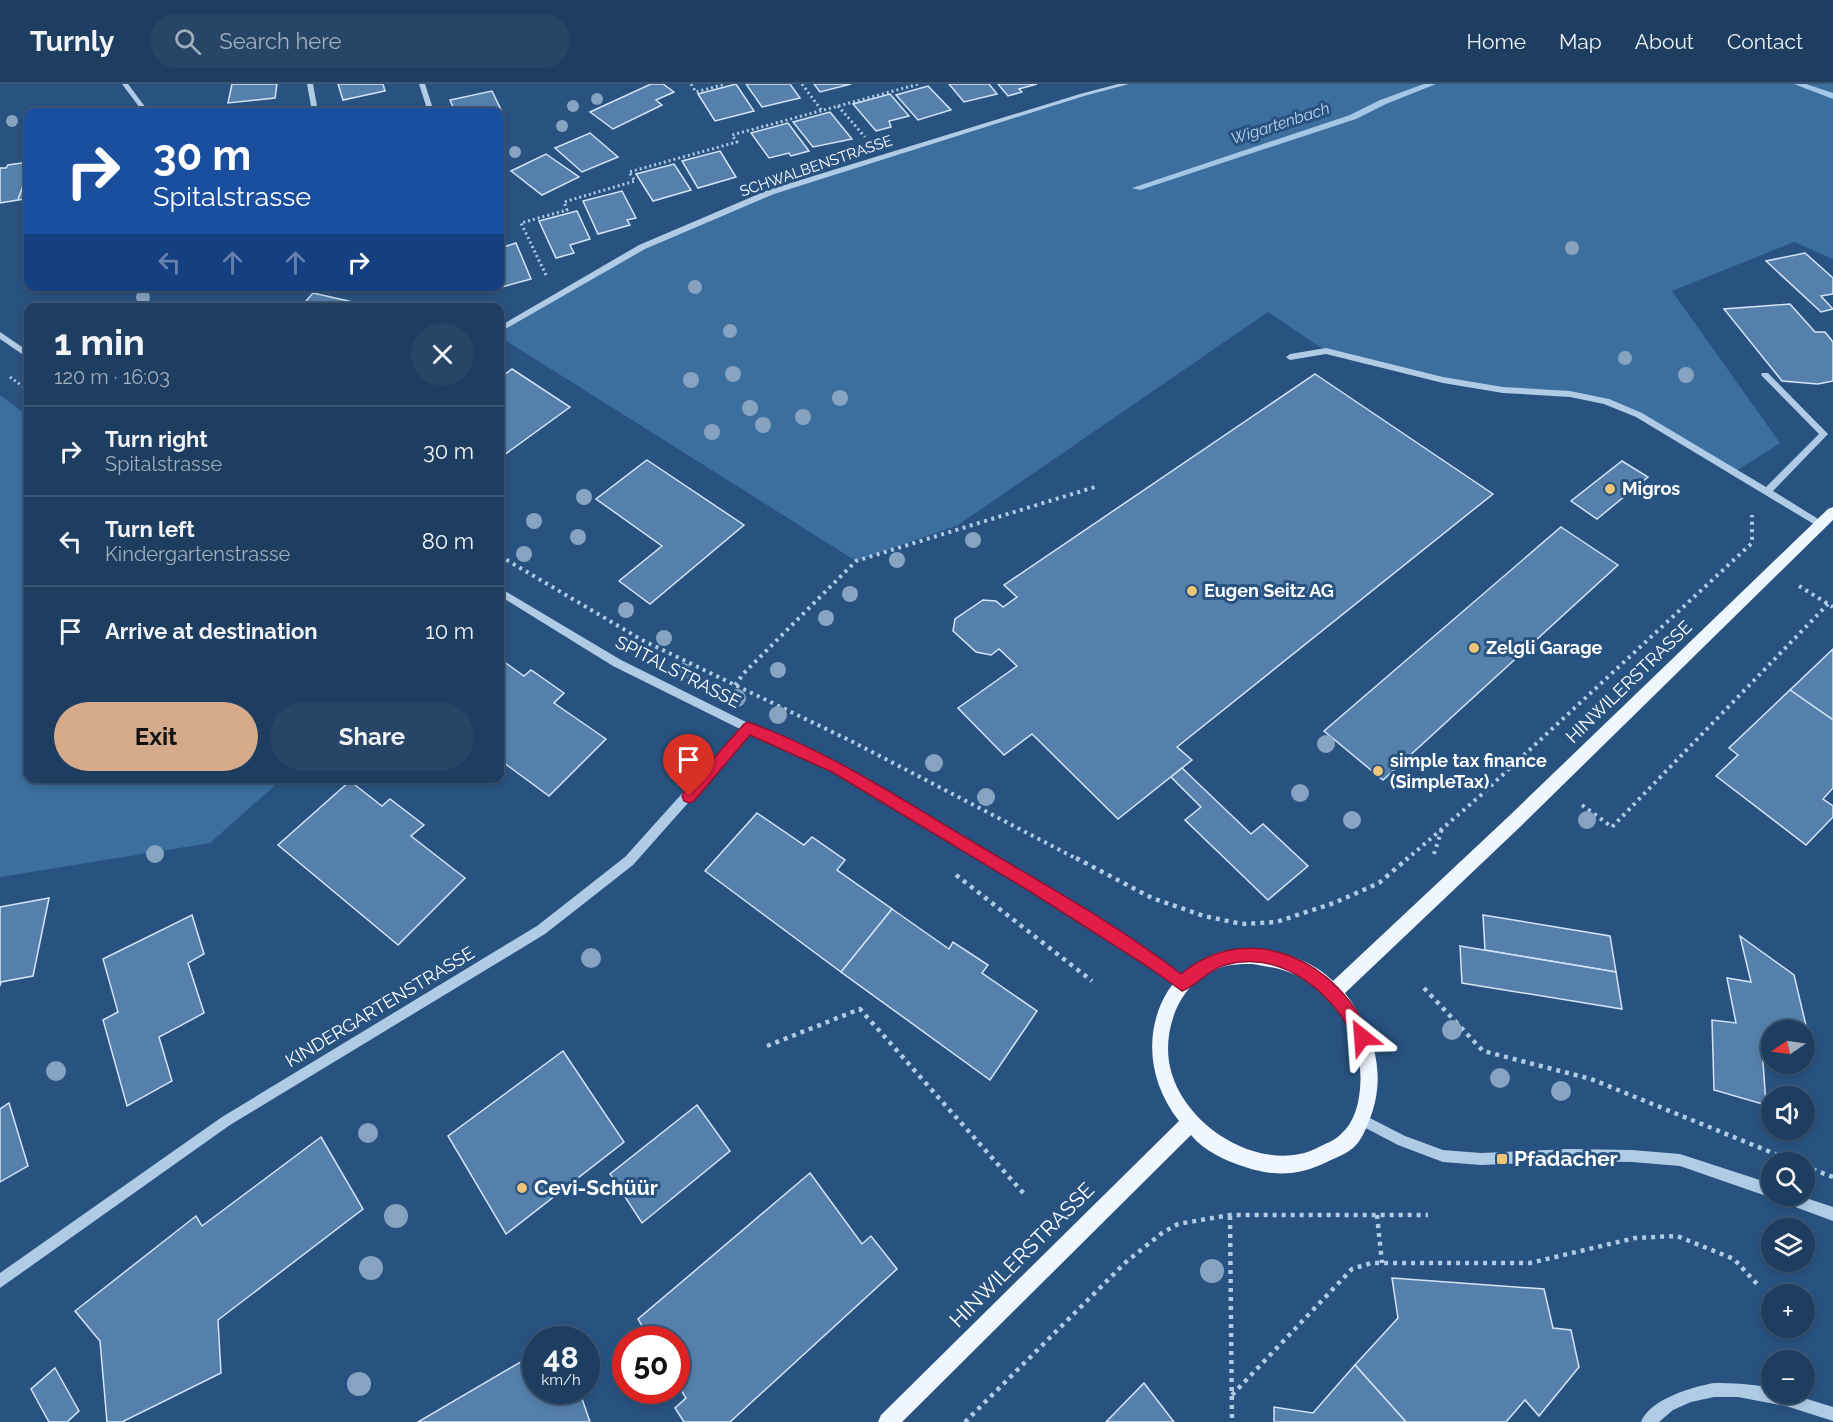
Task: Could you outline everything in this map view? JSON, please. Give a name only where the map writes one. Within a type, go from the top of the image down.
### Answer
[{"type":"main road","name":"HINWILERSTRASSE","points":[[1334,992],[1497,838],[1833,512]]},
{"type":"main road","points":[[1254,956],[1282,961],[1300,969],[1334,992],[1355,1021],[1368,1054],[1371,1088],[1362,1120],[1347,1142],[1325,1157],[1299,1166],[1270,1166],[1240,1159],[1213,1144],[1190,1123],[1171,1095],[1161,1065],[1160,1034],[1166,1007],[1182,984],[1201,967],[1226,957],[1254,956]]},
{"type":"main road","name":"HINWILERSTRASSE","points":[[888,1422],[1190,1123]]},
{"type":"street","points":[[125,84],[143,108]]},
{"type":"street","points":[[310,84],[315,108]]},
{"type":"street","points":[[422,84],[430,108]]},
{"type":"street","name":"SCHWALBENSTRASSE","points":[[504,327],[652,243],[771,192],[1082,95],[1126,84]]},
{"type":"street","points":[[0,335],[24,352]]},
{"type":"street","points":[[1290,357],[1326,351],[1443,380],[1503,390],[1570,394],[1606,401],[1639,415],[1820,524]]},
{"type":"street","points":[[1766,375],[1824,434],[1767,492]]},
{"type":"street","name":"SPITALSTRASSE","points":[[504,594],[616,663],[748,728],[837,768],[1036,887],[1155,963],[1182,984]]},
{"type":"street","name":"KINDERGARTENSTRASSE","points":[[0,1281],[226,1121],[541,930],[582,900],[629,861],[732,749],[748,728]]},
{"type":"street","points":[[1362,1120],[1402,1142],[1443,1156],[1481,1159],[1569,1155],[1632,1156],[1680,1160],[1761,1187]]},
{"type":"street","points":[[1811,1206],[1833,1214]]},
{"type":"street","points":[[1648,1422],[1691,1394],[1736,1388],[1786,1399],[1833,1414]]},
{"type":"path","points":[[691,84],[696,92],[725,84]]},
{"type":"path","points":[[802,84],[822,111]]},
{"type":"path","points":[[557,296],[521,223],[567,210],[564,202],[634,181],[629,172],[737,142],[732,135],[919,84]]},
{"type":"path","points":[[838,106],[882,157]]},
{"type":"path","points":[[9,377],[24,387]]},
{"type":"path","points":[[735,685],[744,673],[856,561],[1095,487]]},
{"type":"path","points":[[504,558],[642,640],[851,741],[1152,898],[1204,916],[1242,924],[1276,922],[1334,903],[1379,883],[1481,795],[1752,543],[1752,508],[1767,492]]},
{"type":"path","points":[[1799,586],[1833,607]]},
{"type":"path","points":[[1582,805],[1612,827],[1828,604]]},
{"type":"path","points":[[966,882],[1092,981]]},
{"type":"path","points":[[1424,988],[1483,1051],[1592,1079],[1771,1152]]},
{"type":"path","points":[[767,1046],[861,1009],[1026,1196]]},
{"type":"path","points":[[1815,1170],[1833,1177]]},
{"type":"path","points":[[965,1422],[1126,1262],[1162,1233],[1178,1224],[1230,1215],[1428,1215]]},
{"type":"path","points":[[1230,1215],[1232,1422]]},
{"type":"path","points":[[1377,1215],[1382,1263]]},
{"type":"path","points":[[1232,1395],[1352,1269],[1382,1263],[1530,1263],[1635,1238],[1677,1236],[1734,1259],[1757,1284]]},
{"type":"shaded area","points":[[1126,84],[1833,84],[1833,259],[1794,242],[1672,291],[1780,443],[1733,473],[1639,415],[1606,401],[1570,394],[1503,390],[1443,380],[1326,351],[1268,312],[958,525],[856,561],[504,340],[504,327],[642,247],[771,192],[1082,95]]},
{"type":"shaded area","points":[[0,395],[24,413],[24,783],[278,783],[210,843],[0,877]]},
{"type":"building","points":[[232,84],[277,84],[275,98],[228,103]]},
{"type":"building","points":[[338,84],[383,84],[385,91],[343,100]]},
{"type":"building","points":[[651,84],[663,84],[674,92],[656,100],[662,105],[613,129],[590,112]]},
{"type":"building","points":[[736,84],[754,111],[715,121],[698,94]]},
{"type":"building","points":[[746,84],[790,84],[800,98],[762,107]]},
{"type":"building","points":[[814,84],[851,84],[820,92]]},
{"type":"building","points":[[949,84],[989,84],[997,94],[964,102]]},
{"type":"building","points":[[998,84],[1037,84],[1019,89],[1022,92],[1008,96]]},
{"type":"building","points":[[928,86],[951,110],[918,120],[896,95]]},
{"type":"building","points":[[492,91],[500,108],[453,108],[450,100]]},
{"type":"building","points":[[890,94],[909,116],[889,121],[891,127],[876,131],[853,104]]},
{"type":"building","points":[[830,112],[852,139],[813,147],[793,122]]},
{"type":"building","points":[[788,123],[809,151],[791,156],[789,153],[769,158],[751,133]]},
{"type":"building","points":[[590,133],[618,157],[582,172],[555,148]]},
{"type":"building","points":[[720,151],[736,177],[698,188],[682,161]]},
{"type":"building","points":[[546,154],[579,177],[542,195],[511,171]]},
{"type":"building","points":[[24,163],[24,183],[18,200],[0,203],[0,168],[6,168],[8,165]]},
{"type":"building","points":[[674,164],[691,190],[653,201],[636,174]]},
{"type":"building","points":[[24,183],[24,199],[18,200]]},
{"type":"building","points":[[622,191],[636,218],[627,220],[630,225],[598,234],[583,201]]},
{"type":"building","points":[[577,211],[590,239],[570,245],[574,253],[556,258],[539,221]]},
{"type":"building","points":[[516,243],[531,279],[504,286],[504,247]]},
{"type":"building","points":[[1805,253],[1833,278],[1833,294],[1821,296],[1833,309],[1821,312],[1766,261]]},
{"type":"building","points":[[313,293],[357,303],[304,303]]},
{"type":"building","points":[[1790,304],[1815,332],[1825,332],[1833,342],[1833,381],[1818,384],[1782,381],[1724,309]]},
{"type":"building","points":[[512,369],[570,407],[504,455],[504,375]]},
{"type":"building","name":"Eugen Seitz AG","points":[[1315,374],[1493,494],[1177,747],[1192,760],[1118,819],[1032,734],[1004,755],[958,708],[1017,666],[999,649],[991,655],[976,652],[953,631],[955,619],[983,600],[996,601],[1003,607],[1017,597],[1004,585]]},
{"type":"building","points":[[647,460],[744,525],[650,604],[619,581],[662,546],[596,499]]},
{"type":"building","name":"Migros","points":[[1622,461],[1648,477],[1597,519],[1571,501]]},
{"type":"building","name":"Zelgli Garage","points":[[1561,527],[1618,565],[1383,780],[1324,731]]},
{"type":"building","points":[[1833,649],[1833,720],[1790,690]]},
{"type":"building","points":[[504,662],[524,676],[531,670],[564,693],[554,703],[606,739],[549,796],[504,763]]},
{"type":"building","points":[[1790,690],[1833,720],[1833,788],[1823,799],[1833,806],[1833,817],[1806,845],[1716,776],[1738,755],[1729,748]]},
{"type":"building","points":[[1182,768],[1251,834],[1263,824],[1308,866],[1268,900],[1185,820],[1201,807],[1171,777]]},
{"type":"building","points":[[348,783],[353,783],[382,806],[390,799],[424,825],[411,836],[465,878],[398,945],[278,845]]},
{"type":"building","points":[[757,813],[804,845],[812,837],[845,860],[837,870],[892,909],[841,972],[705,871]]},
{"type":"building","points":[[49,898],[33,976],[1,982],[0,986],[0,907]]},
{"type":"building","points":[[892,909],[949,949],[953,942],[988,965],[982,973],[1037,1011],[990,1080],[841,972]]},
{"type":"building","points":[[192,915],[204,954],[188,963],[204,1013],[159,1037],[172,1081],[127,1106],[103,1020],[118,1012],[103,959]]},
{"type":"building","points":[[1483,915],[1610,936],[1616,972],[1485,950]]},
{"type":"building","points":[[1740,936],[1794,975],[1805,1020],[1761,1020],[1761,1074],[1764,1074],[1765,1086],[1761,1086],[1761,1104],[1714,1090],[1712,1020],[1736,1023],[1727,978],[1751,982]]},
{"type":"building","points":[[1460,946],[1616,972],[1622,1009],[1462,983]]},
{"type":"building","name":"Cevi-Schüür","points":[[563,1051],[624,1142],[506,1234],[448,1136]]},
{"type":"building","points":[[9,1103],[28,1166],[0,1182],[0,1109]]},
{"type":"building","points":[[697,1105],[730,1151],[642,1223],[610,1174]]},
{"type":"building","points":[[321,1137],[363,1209],[218,1320],[221,1373],[122,1422],[107,1422],[100,1341],[75,1311],[196,1216],[202,1226]]},
{"type":"building","points":[[810,1173],[862,1244],[871,1236],[897,1269],[730,1422],[684,1422],[675,1408],[679,1404],[690,1404],[690,1326],[642,1326],[638,1319]]},
{"type":"building","points":[[1392,1278],[1544,1289],[1553,1328],[1571,1330],[1579,1367],[1539,1416],[1525,1400],[1506,1422],[1406,1422],[1355,1365],[1398,1318]]},
{"type":"building","points":[[522,1361],[522,1404],[584,1404],[590,1422],[418,1422]]},
{"type":"building","points":[[1355,1365],[1406,1422],[1274,1422],[1274,1407],[1313,1413]]},
{"type":"building","points":[[55,1368],[79,1411],[67,1422],[49,1422],[31,1389]]},
{"type":"building","points":[[1144,1383],[1174,1422],[1106,1422]]},
{"type":"waterway","name":"Wigartenbach","points":[[1137,188],[1353,117],[1383,102],[1432,84]]},
{"type":"waterway","name":"Wigartenbach","points":[[1798,84],[1833,96]]},
{"type":"place","name":"Migros","points":[[1610,489]]},
{"type":"place","name":"Eugen Seitz AG","points":[[1192,591]]},
{"type":"place","name":"Zelgli Garage","points":[[1474,648]]},
{"type":"place","name":"simple tax finance (SimpleTax)","points":[[1378,771]]},
{"type":"place","name":"Pfadacher","points":[[1502,1159]]},
{"type":"place","name":"Cevi-Schüür","points":[[522,1188]]},
{"type":"route","points":[[689,796],[748,728],[837,768],[1036,887],[1155,963],[1182,984],[1201,967],[1226,957],[1254,956],[1282,961],[1309,973],[1334,992],[1355,1021],[1362,1037]]}]
